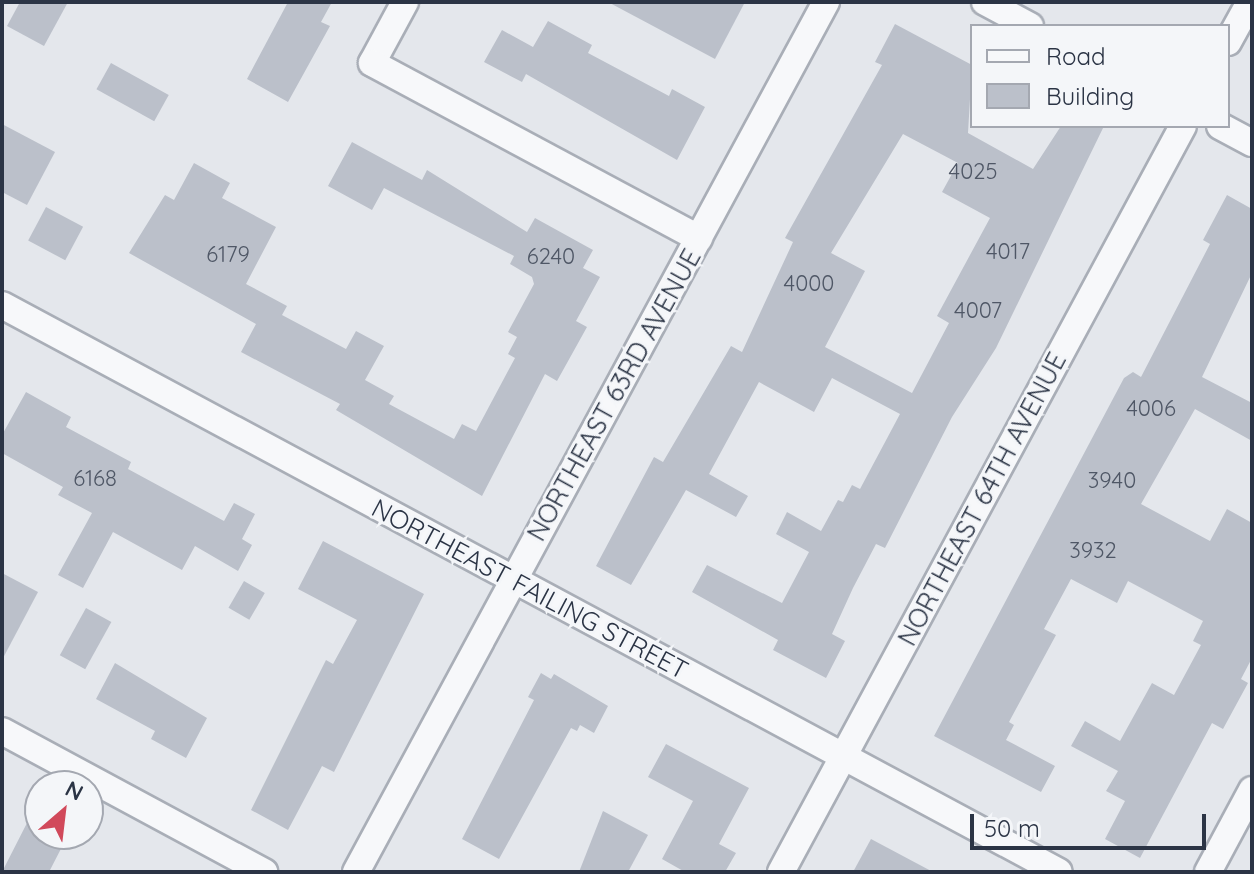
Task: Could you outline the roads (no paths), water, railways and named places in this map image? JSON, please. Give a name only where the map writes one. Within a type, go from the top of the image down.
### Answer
[{"type":"street","points":[[405,2],[372,63],[699,238]]},
{"type":"street","name":"NORTHEAST 63RD AVENUE","points":[[356,872],[826,2]]},
{"type":"street","points":[[985,2],[1026,24]]},
{"type":"street","points":[[1230,38],[1250,2]]},
{"type":"street","name":"NORTHEAST 64TH AVENUE","points":[[781,872],[1182,128]]},
{"type":"street","points":[[1224,128],[1252,143]]},
{"type":"street","name":"NORTHEAST FAILING STREET","points":[[2,305],[1059,872]]},
{"type":"street","points":[[2,731],[264,872]]},
{"type":"street","points":[[1208,872],[1252,790]]}]
